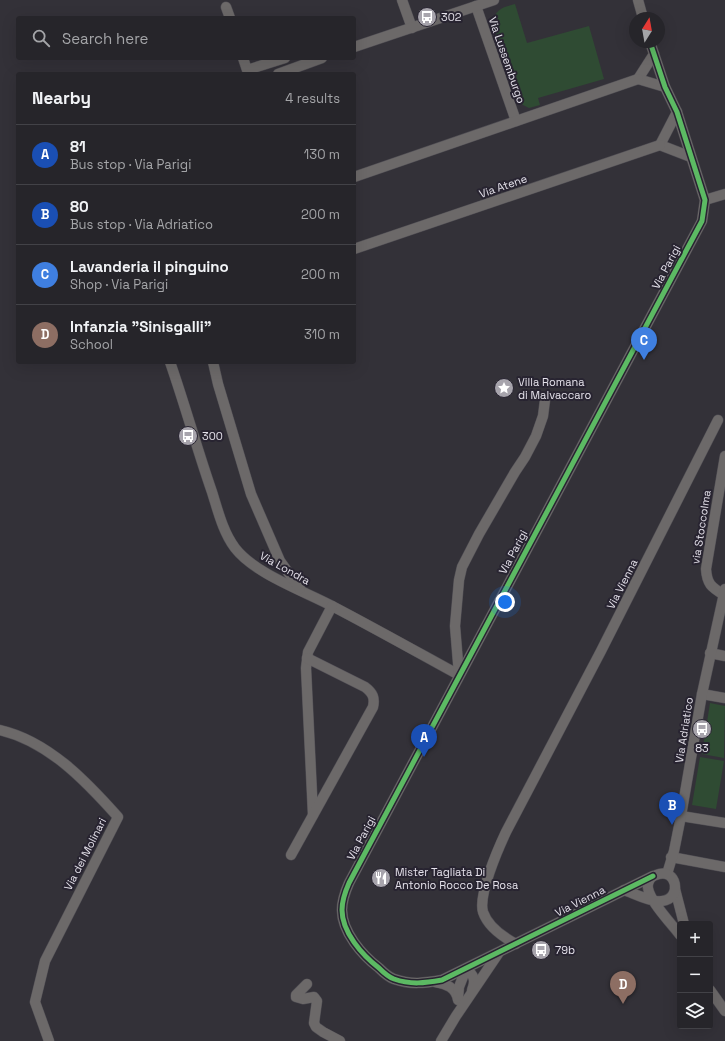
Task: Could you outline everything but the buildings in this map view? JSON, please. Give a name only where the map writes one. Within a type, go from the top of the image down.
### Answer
[{"type":"street","points":[[402,0],[412,28]]},
{"type":"street","points":[[356,46],[494,0]]},
{"type":"street","points":[[638,0],[641,12]]},
{"type":"street","name":"Via Lussemburgo","points":[[476,6],[516,121]]},
{"type":"street","points":[[226,8],[229,16]]},
{"type":"street","name":"Via Parigi","points":[[516,944],[442,980],[419,984],[392,979],[360,950],[347,930],[342,911],[344,894],[348,883],[459,674],[702,221],[705,200],[677,112],[652,48]]},
{"type":"street","points":[[638,79],[654,54]]},
{"type":"street","points":[[244,60],[247,70],[279,60]]},
{"type":"street","points":[[283,72],[315,60]]},
{"type":"street","points":[[356,176],[638,79],[666,87]]},
{"type":"street","points":[[677,112],[660,145],[691,157]]},
{"type":"street","name":"Via Atene","points":[[356,249],[660,145]]},
{"type":"street","points":[[705,200],[725,194]]},
{"type":"street","name":"Via Londra","points":[[171,364],[199,455],[227,535],[236,548],[254,566],[459,674]]},
{"type":"street","points":[[213,364],[251,494],[280,561],[301,591]]},
{"type":"street","points":[[459,674],[455,626],[460,574],[479,534],[536,436],[543,416],[545,400]]},
{"type":"street","name":"Via Vienna","points":[[653,876],[516,944],[496,930],[489,923],[483,912],[482,901],[494,860],[506,832],[601,651],[718,420]]},
{"type":"street","name":"via Stoccolma","points":[[724,592],[712,587],[707,579],[706,569],[725,456]]},
{"type":"street","name":"Via Adriatico","points":[[667,874],[674,851],[702,694],[724,592]]},
{"type":"street","points":[[313,815],[306,668],[307,658],[312,643],[332,606]]},
{"type":"street","points":[[710,653],[725,656]]},
{"type":"street","points":[[291,855],[373,707],[374,702],[372,692],[365,687],[307,658]]},
{"type":"street","points":[[702,694],[725,698]]},
{"type":"street","name":"Via dei Molinari","points":[[0,730],[13,733],[37,745],[58,759],[92,788],[118,817],[45,961],[35,1002],[49,1041]]},
{"type":"street","points":[[681,816],[725,823]]},
{"type":"street","points":[[672,857],[725,867]]},
{"type":"street","points":[[677,931],[652,900],[649,894],[647,885],[653,876],[661,873],[667,874],[674,880],[683,921]]},
{"type":"street","points":[[624,890],[662,902],[671,898],[676,889]]},
{"type":"street","points":[[441,1041],[456,1016],[499,953]]},
{"type":"street","points":[[456,1016],[459,987],[466,969],[472,974],[474,979],[470,996]]},
{"type":"street","points":[[433,982],[451,987],[458,998]]},
{"type":"street","points":[[307,984],[296,995],[296,997],[302,999],[314,998],[317,1001],[314,1023],[316,1027],[322,1032],[340,1041]]},
{"type":"street","points":[[712,993],[725,1011]]},
{"type":"green space","points":[[515,4],[527,43],[589,26],[604,79],[538,98],[540,105],[529,108],[523,105],[518,99],[492,23],[500,9]]},
{"type":"green space","points":[[710,703],[725,706],[724,758],[702,754]]},
{"type":"green space","points":[[700,757],[724,761],[716,809],[692,805]]},
{"type":"cycle path","points":[[652,48],[665,87],[677,112],[705,200],[702,221],[349,883],[345,893],[342,910],[345,927],[349,935],[366,957],[388,976],[406,982],[430,982],[442,980],[653,876]]},
{"type":"place","name":"302","points":[[427,17]]},
{"type":"place","name":"Lavanderia il pinguino","points":[[644,360]]},
{"type":"place","name":"Villa Romana di Malvaccaro","points":[[504,388]]},
{"type":"place","name":"300","points":[[188,436]]},
{"type":"place","name":"83","points":[[702,729]]},
{"type":"place","name":"81","points":[[424,757]]},
{"type":"place","name":"80","points":[[672,825]]},
{"type":"place","name":"Mister Tagliata Di Antonio Rocco De Rosa","points":[[381,878]]},
{"type":"place","name":"79b","points":[[541,950]]},
{"type":"place","name":"Infanzia \"Sinisgalli\"","points":[[623,1004]]}]
